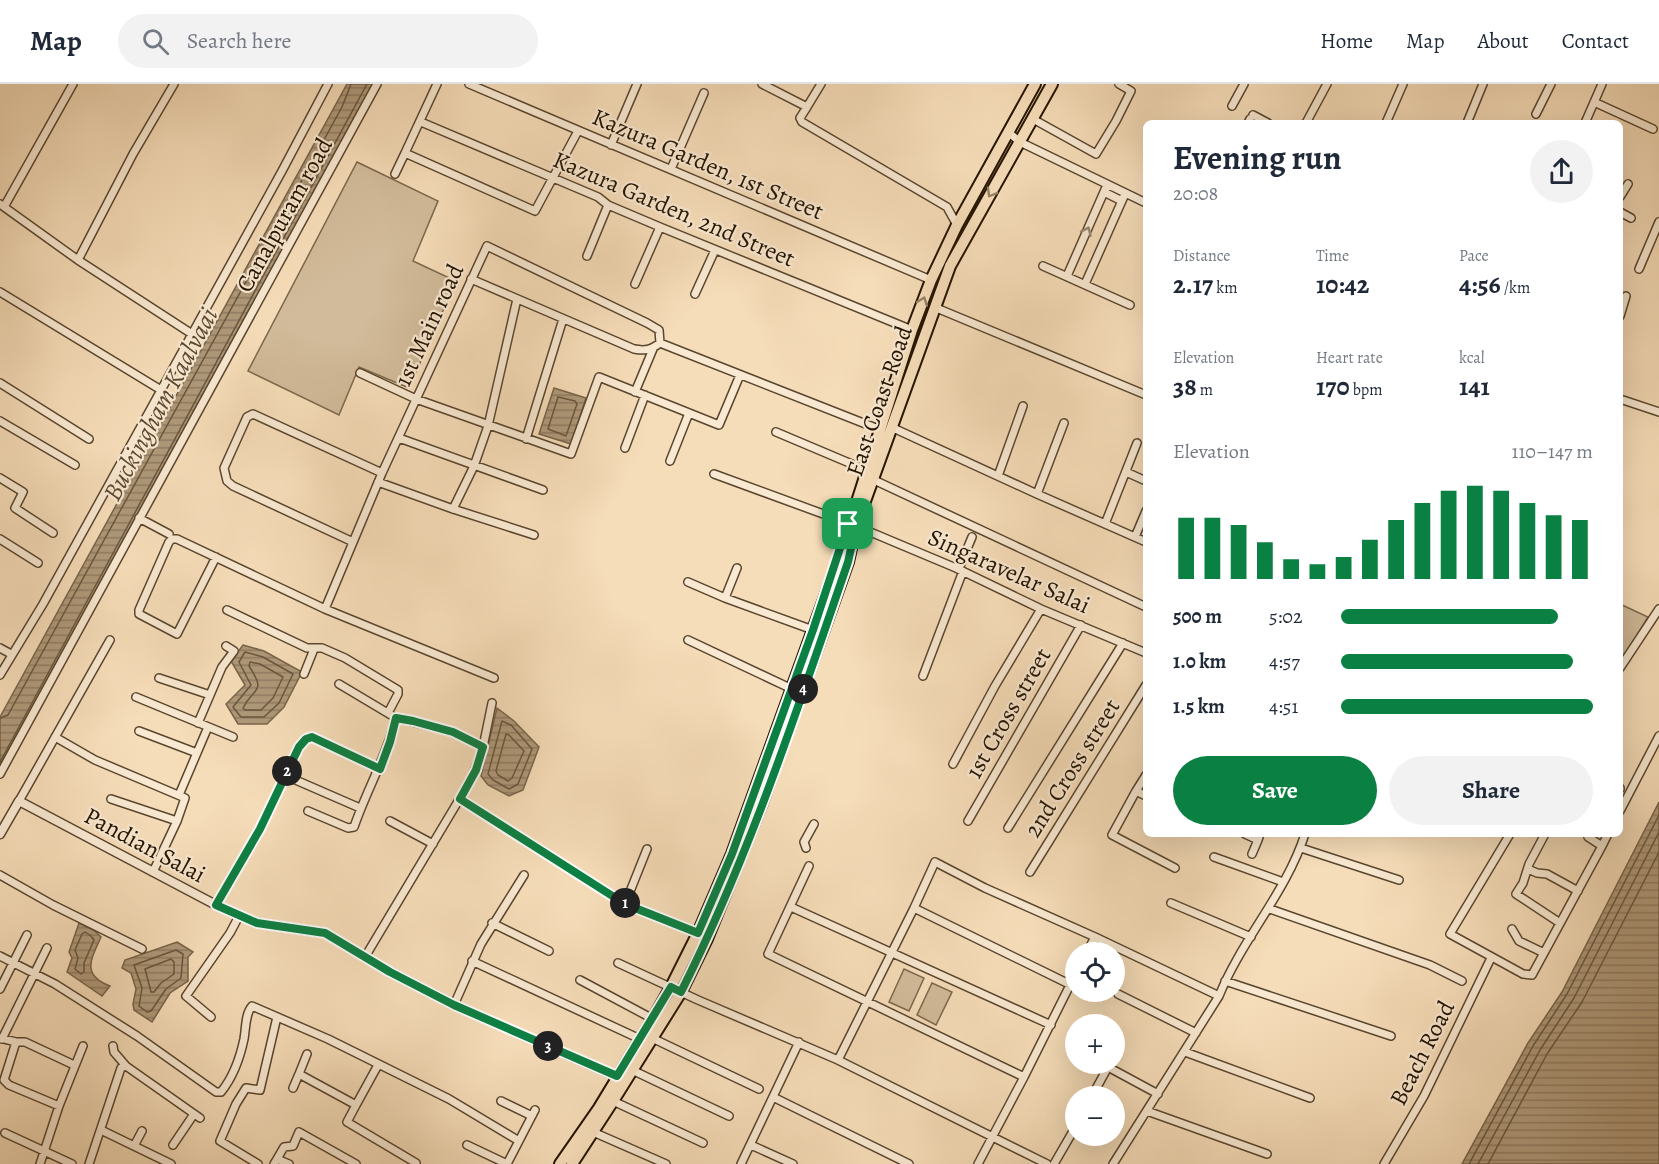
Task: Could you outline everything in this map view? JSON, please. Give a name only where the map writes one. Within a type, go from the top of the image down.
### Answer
[{"type":"main road","name":"East Coast Road","points":[[572,1164],[613,1101],[640,1039],[652,1019],[676,990],[732,854],[852,525],[874,480],[912,330],[931,280],[957,225],[1035,84]]},
{"type":"main road","name":"East Coast Road","points":[[560,1164],[599,1108],[622,1078],[632,1070],[652,1038],[711,929],[762,803],[848,562],[852,525],[866,471],[887,430],[950,266],[1052,84]]},
{"type":"street","points":[[72,84],[2,205],[78,260],[192,334]]},
{"type":"street","points":[[78,260],[174,84]]},
{"type":"street","name":"Canalpuram road","points":[[0,675],[11,654],[24,637],[328,84]]},
{"type":"street","name":"Canalpuram road","points":[[0,774],[377,84]]},
{"type":"street","points":[[395,174],[437,84]]},
{"type":"street","name":"Kazura Garden, 1st Street","points":[[469,84],[931,280]]},
{"type":"street","points":[[490,93],[494,84]]},
{"type":"street","points":[[611,145],[637,84]]},
{"type":"street","points":[[762,84],[807,107]]},
{"type":"street","points":[[821,84],[800,118],[802,122],[946,207],[957,225]]},
{"type":"street","points":[[1033,119],[1096,154],[1131,91],[1119,84]]},
{"type":"street","points":[[1232,106],[1244,84]]},
{"type":"street","points":[[1387,120],[1402,84]]},
{"type":"street","points":[[1468,120],[1484,84]]},
{"type":"street","points":[[1536,114],[1551,84]]},
{"type":"street","points":[[1586,120],[1602,84]]},
{"type":"street","points":[[1308,120],[1325,86]]},
{"type":"street","points":[[671,169],[704,93]]},
{"type":"street","points":[[1594,102],[1653,129]]},
{"type":"street","name":"Kazura Garden, 2nd Street","points":[[421,122],[598,197],[608,205],[912,330]]},
{"type":"street","points":[[405,153],[535,211],[578,131]]},
{"type":"street","points":[[1008,132],[1020,142],[1106,189],[1143,202]]},
{"type":"street","points":[[1623,192],[1628,184]]},
{"type":"street","points":[[1067,276],[1106,189]]},
{"type":"street","points":[[1084,284],[1124,197]]},
{"type":"street","points":[[587,256],[608,205]]},
{"type":"street","points":[[1623,214],[1631,218]]},
{"type":"street","points":[[1639,269],[1659,222]]},
{"type":"street","points":[[635,284],[660,227]]},
{"type":"street","name":"1st Main road","points":[[325,609],[378,482],[488,246],[647,323],[659,330],[660,342]]},
{"type":"street","points":[[696,294],[715,250]]},
{"type":"street","points":[[1043,266],[1130,305]]},
{"type":"street","points":[[471,279],[634,349],[642,351],[653,349]]},
{"type":"street","points":[[0,292],[161,390]]},
{"type":"street","points":[[1623,306],[1626,296]]},
{"type":"street","points":[[453,509],[474,466],[488,426],[517,299]]},
{"type":"street","points":[[934,307],[1143,394]]},
{"type":"street","points":[[526,439],[563,319]]},
{"type":"street","points":[[635,392],[653,349],[660,342],[740,375],[887,430],[998,476],[1143,541]]},
{"type":"street","points":[[360,373],[416,399],[571,454],[599,377],[719,424],[740,375]]},
{"type":"street","points":[[1,385],[89,439]]},
{"type":"street","points":[[625,448],[645,395]]},
{"type":"street","points":[[1623,400],[1659,412]]},
{"type":"street","points":[[998,476],[1023,406]]},
{"type":"street","points":[[670,461],[689,412]]},
{"type":"street","points":[[353,542],[233,486],[226,481],[224,468],[248,417],[253,414],[382,474]]},
{"type":"street","points":[[0,421],[75,465]]},
{"type":"street","points":[[1037,494],[1064,423]]},
{"type":"street","points":[[776,432],[866,471]]},
{"type":"street","points":[[399,438],[543,490]]},
{"type":"street","points":[[1105,524],[1137,443]]},
{"type":"street","points":[[1126,472],[1143,480]]},
{"type":"street","name":"Singaravelar Salai","points":[[714,474],[852,525],[960,570],[1041,609],[1143,652]]},
{"type":"street","points":[[0,478],[23,492],[15,508],[53,533]]},
{"type":"street","points":[[874,480],[1143,606]]},
{"type":"street","points":[[378,482],[534,535]]},
{"type":"street","points":[[139,518],[169,534]]},
{"type":"street","points":[[1135,537],[1143,518]]},
{"type":"street","points":[[923,676],[972,537]]},
{"type":"street","points":[[0,539],[38,562]]},
{"type":"street","points":[[216,557],[177,634],[140,614],[139,610],[172,539],[177,539],[216,557],[325,609],[494,678]]},
{"type":"street","points":[[725,598],[737,568]]},
{"type":"street","points":[[687,582],[813,630]]},
{"type":"street","points":[[952,764],[1041,609]]},
{"type":"street","points":[[1623,662],[1659,609]]},
{"type":"street","points":[[227,610],[307,648],[322,648],[345,658],[398,690],[388,713]]},
{"type":"street","name":"1st Cross street","points":[[968,821],[1081,625]]},
{"type":"street","points":[[0,834],[110,640]]},
{"type":"street","points":[[688,640],[792,689]]},
{"type":"street","points":[[1008,828],[1123,643]]},
{"type":"street","points":[[198,723],[222,667],[234,651],[226,646]]},
{"type":"street","points":[[0,648],[11,654]]},
{"type":"street","points":[[303,674],[314,649]]},
{"type":"street","points":[[159,678],[210,695]]},
{"type":"street","points":[[339,684],[396,718],[453,732],[483,747]]},
{"type":"street","name":"2nd Cross street","points":[[1030,872],[1143,690]]},
{"type":"street","points":[[136,697],[232,737]]},
{"type":"street","points":[[365,957],[476,770],[492,703]]},
{"type":"street","points":[[308,811],[351,829],[380,769],[396,718]]},
{"type":"street","points":[[179,795],[208,727]]},
{"type":"street","points":[[139,731],[197,753]]},
{"type":"street","points":[[1623,805],[1659,736]]},
{"type":"street","points":[[55,737],[95,760],[185,798],[153,872]]},
{"type":"street","points":[[216,905],[260,829],[299,747],[306,739],[312,737],[380,769]]},
{"type":"street","points":[[291,778],[360,808]]},
{"type":"street","points":[[1143,780],[1112,835],[1174,868]]},
{"type":"street","points":[[1136,791],[1143,794]]},
{"type":"street","points":[[111,799],[177,821]]},
{"type":"street","points":[[460,799],[625,904],[698,933]]},
{"type":"street","name":"Pandian Salai","points":[[19,801],[239,916],[257,923],[325,933],[454,1005],[622,1078]]},
{"type":"street","points":[[390,821],[433,844]]},
{"type":"street","points":[[806,848],[804,842],[814,824]]},
{"type":"street","points":[[1252,854],[1259,837]]},
{"type":"street","points":[[1113,1164],[1185,1052],[1251,937],[1270,909],[1301,848],[1304,837]]},
{"type":"street","points":[[1508,837],[1450,934],[1493,959],[1523,974],[1532,975],[1606,837]]},
{"type":"street","points":[[1544,837],[1516,896],[1560,923]]},
{"type":"street","points":[[1590,837],[1602,846]]},
{"type":"street","points":[[1301,848],[1399,880]]},
{"type":"street","points":[[625,904],[648,849]]},
{"type":"street","points":[[1214,857],[1283,882]]},
{"type":"street","points":[[838,1060],[935,862],[985,888],[1219,996]]},
{"type":"street","points":[[809,866],[768,954],[1024,1077]]},
{"type":"street","points":[[1528,868],[1537,873],[1547,874],[1578,891]]},
{"type":"street","points":[[0,875],[53,905],[142,949]]},
{"type":"street","points":[[454,1005],[472,961],[492,923],[524,875]]},
{"type":"street","points":[[1170,903],[1251,937]]},
{"type":"street","points":[[791,907],[1051,1025]]},
{"type":"street","points":[[914,908],[1065,982]]},
{"type":"street","points":[[1270,909],[1430,965],[1462,981]]},
{"type":"street","points":[[211,1017],[186,996],[230,933],[239,916]]},
{"type":"street","points":[[492,923],[549,951]]},
{"type":"street","points":[[1512,929],[1519,941],[1544,953]]},
{"type":"street","points":[[0,989],[27,935]]},
{"type":"street","points":[[1092,942],[1095,937]]},
{"type":"street","points":[[47,948],[1,1039],[25,1042],[75,1065]]},
{"type":"street","points":[[0,956],[55,984],[137,1036],[218,1093],[231,1079],[239,1059],[252,1006],[328,1039],[449,1099],[519,1141]]},
{"type":"street","name":"Beach Road","points":[[1384,1164],[1424,1096],[1493,959]]},
{"type":"street","points":[[472,961],[640,1039]]},
{"type":"street","points":[[618,963],[838,1060],[1047,1164]]},
{"type":"street","points":[[580,981],[652,1019]]},
{"type":"street","points":[[1225,981],[1391,1036]]},
{"type":"street","points":[[978,1164],[1065,995]]},
{"type":"street","points":[[1125,998],[1196,1033]]},
{"type":"street","points":[[258,1164],[220,1141],[236,1104],[246,1088],[260,1090],[277,1017]]},
{"type":"street","points":[[652,1038],[759,1089]]},
{"type":"street","points":[[16,1042],[4,1080],[9,1085],[59,1106]]},
{"type":"street","points":[[741,1164],[799,1042]]},
{"type":"street","points":[[40,1164],[59,1106],[83,1046]]},
{"type":"street","points":[[113,1046],[114,1052],[126,1066],[197,1116],[173,1145]]},
{"type":"street","points":[[1185,1052],[1310,1098]]},
{"type":"street","points":[[293,1089],[307,1054]]},
{"type":"street","points":[[378,1065],[347,1122],[416,1163]]},
{"type":"street","points":[[89,1164],[122,1068],[126,1066]]},
{"type":"street","points":[[1098,1086],[1108,1067],[1158,1094]]},
{"type":"street","points":[[632,1070],[729,1116]]},
{"type":"street","points":[[299,1074],[356,1104]]},
{"type":"street","points":[[773,1097],[909,1164]]},
{"type":"street","points":[[467,1145],[507,1164],[534,1113],[501,1101]]},
{"type":"street","points":[[613,1101],[703,1143]]},
{"type":"street","points":[[1147,1111],[1267,1154]]},
{"type":"street","points":[[101,1130],[171,1164]]},
{"type":"street","points":[[134,1146],[142,1131]]},
{"type":"street","points":[[289,1164],[276,1161],[284,1147],[293,1146],[299,1132],[356,1164]]},
{"type":"street","points":[[593,1132],[666,1164]]},
{"type":"street","points":[[5,1133],[72,1164]]},
{"type":"street","points":[[751,1145],[793,1164]]},
{"type":"street","points":[[1054,1164],[1065,1145]]},
{"type":"shaded area","points":[[357,162],[438,201],[413,261],[456,281],[409,388],[359,367],[339,415],[248,371]]},
{"type":"shaded area","points":[[1623,605],[1648,617],[1623,658]]},
{"type":"shaded area","points":[[904,969],[924,978],[909,1011],[889,1002]]},
{"type":"shaded area","points":[[932,983],[952,992],[936,1025],[917,1015]]},
{"type":"water","points":[[347,84],[374,84],[0,774],[0,717]]},
{"type":"water","points":[[554,388],[586,398],[571,444],[539,434]]},
{"type":"water","points":[[243,645],[264,651],[302,672],[284,707],[267,724],[238,724],[226,704],[245,685],[231,661]]},
{"type":"water","points":[[497,708],[514,721],[539,747],[523,790],[509,796],[488,785],[481,776]]},
{"type":"water","points":[[1659,802],[1659,1164],[1462,1164],[1528,1043],[1562,992]]},
{"type":"water","points":[[79,923],[95,931],[101,937],[91,966],[95,977],[110,986],[102,996],[67,972],[72,958],[69,952]]},
{"type":"water","points":[[177,942],[193,952],[188,957],[188,981],[170,993],[152,1022],[134,1010],[136,989],[131,973],[122,968],[125,960]]},
{"type":"route","points":[[848,524],[856,526],[848,562],[741,858],[681,992],[671,987],[617,1076],[454,1005],[390,972],[325,933],[257,923],[216,905],[241,858],[260,829],[299,747],[306,739],[312,737],[380,769],[396,718],[453,732],[483,747],[476,770],[460,799],[625,904],[698,933],[732,854],[839,558],[848,524]]},
{"type":"water label","name":"Buckingham Kaalvaai","points":[[160,404]]}]
